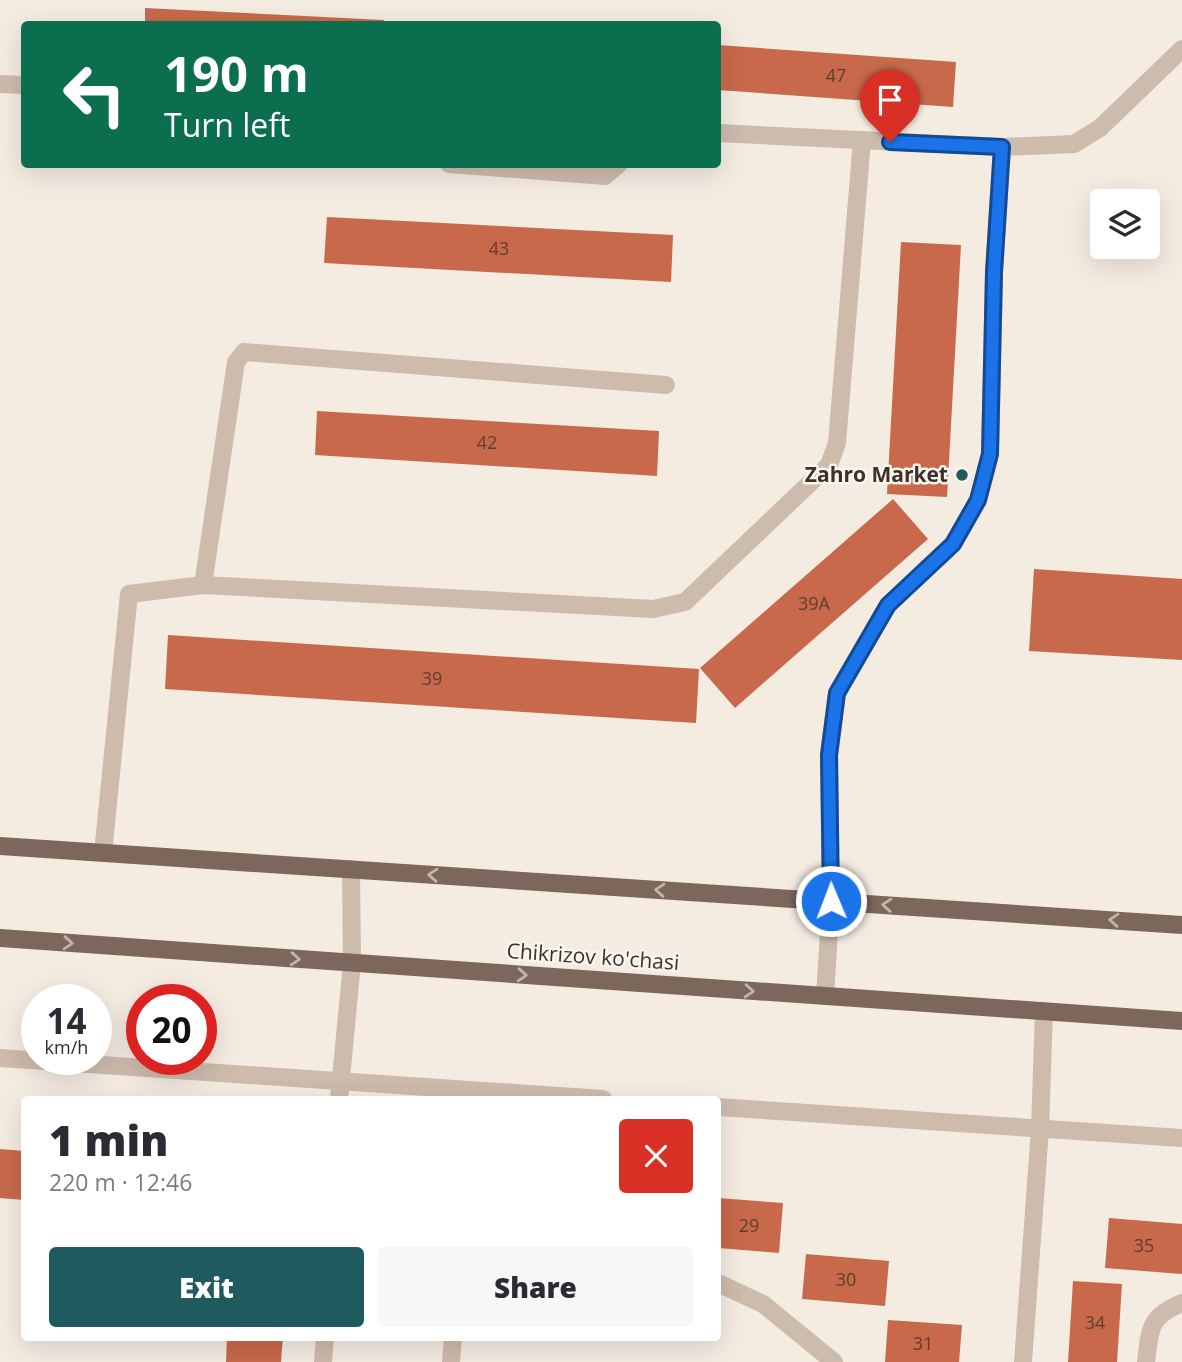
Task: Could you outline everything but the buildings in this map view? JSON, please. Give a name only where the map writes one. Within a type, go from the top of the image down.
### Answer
[{"type":"main road","points":[[0,846],[1182,925]]},
{"type":"main road","name":"Chikrizov ko'chasi","points":[[0,939],[1182,1021]]},
{"type":"street","points":[[721,133],[1002,147],[1074,144],[1100,128],[1182,48]]},
{"type":"street","points":[[0,84],[21,85]]},
{"type":"street","points":[[103,853],[129,594],[203,585],[653,609],[685,602],[829,465],[837,443],[862,140]]},
{"type":"street","points":[[825,996],[831,901],[829,755],[837,693],[888,605],[953,544],[978,500],[990,454],[994,272],[1002,147]]},
{"type":"street","points":[[501,168],[605,176],[614,168]]},
{"type":"street","points":[[203,585],[236,362],[244,352],[666,385]]},
{"type":"street","points":[[340,1090],[352,963],[351,869]]},
{"type":"street","points":[[1023,1362],[1040,1129],[1044,1012]]},
{"type":"street","points":[[0,1058],[340,1090],[515,1096]]},
{"type":"street","points":[[721,1107],[1182,1138]]},
{"type":"street","points":[[721,1284],[763,1304],[834,1362]]},
{"type":"street","points":[[1146,1362],[1150,1329],[1161,1311],[1182,1303]]},
{"type":"street","points":[[323,1362],[325,1341]]},
{"type":"street","points":[[451,1362],[453,1341]]},
{"type":"place","name":"Zahro Market","points":[[962,475]]},
{"type":"route","points":[[831,901],[829,755],[837,693],[888,605],[953,544],[978,500],[990,454],[994,272],[1002,147],[890,142]]}]
